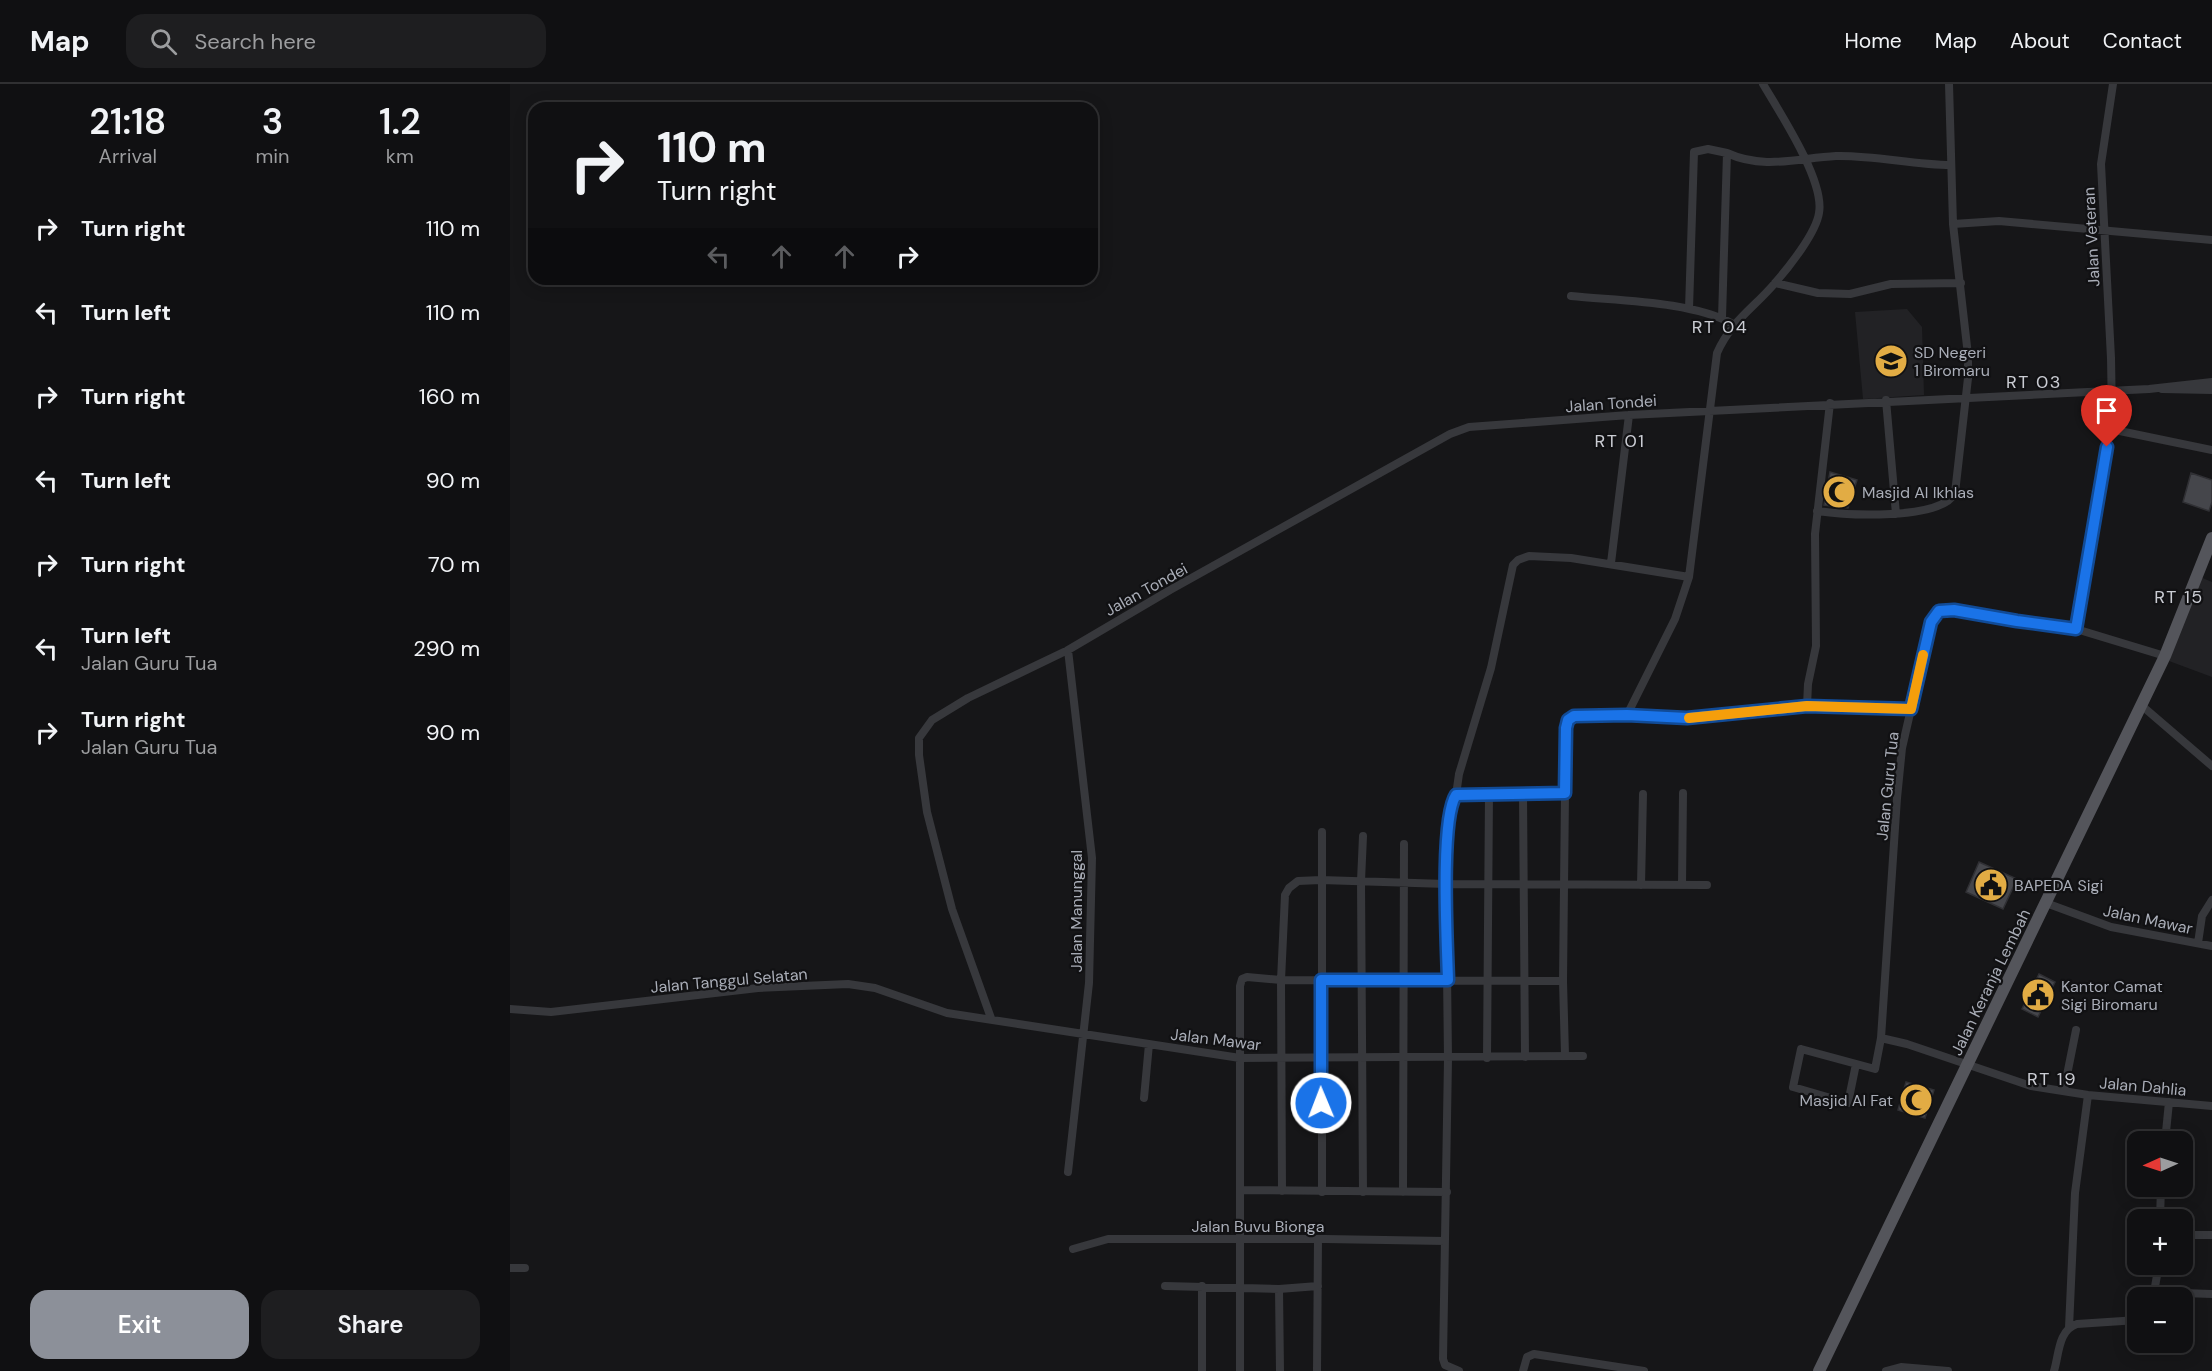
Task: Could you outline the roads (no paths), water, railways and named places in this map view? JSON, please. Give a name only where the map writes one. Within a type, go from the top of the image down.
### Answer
[{"type":"main road","name":"Jalan Keranja Lembah","points":[[1819,1371],[2165,656],[2212,538]]},
{"type":"street","points":[[1627,715],[1676,619],[1689,578],[1717,353],[1733,324],[1775,283],[1810,233],[1819,213],[1816,184],[1763,84]]},
{"type":"street","points":[[1817,511],[1861,516],[1896,514],[1937,504],[1953,497],[1959,468],[1968,345],[1953,224],[1949,84]]},
{"type":"street","name":"Jalan Veteran","points":[[2076,629],[2110,429],[2112,390],[2101,151],[2113,84]]},
{"type":"street","points":[[1689,309],[1694,153],[1708,149],[1728,153],[1747,161],[1776,163],[1836,156],[1912,164],[1951,165]]},
{"type":"street","points":[[1722,318],[1728,153]]},
{"type":"street","points":[[1953,224],[1999,221],[2212,240]]},
{"type":"street","points":[[1775,283],[1818,293],[1850,294],[1891,284],[1961,283]]},
{"type":"street","points":[[1571,296],[1689,309],[1722,318],[1733,324]]},
{"type":"street","name":"Jalan Tondei","points":[[992,1018],[952,909],[922,784],[920,738],[932,720],[968,698],[1068,650],[1380,472],[1461,429],[1629,415],[2149,388],[2212,382]]},
{"type":"street","points":[[2149,388],[2212,390]]},
{"type":"street","points":[[1886,400],[1896,514]]},
{"type":"street","points":[[1807,706],[1817,636],[1815,550],[1817,511],[1830,404]]},
{"type":"street","points":[[1611,563],[1629,415]]},
{"type":"street","points":[[2110,429],[2212,450]]},
{"type":"street","points":[[1460,1371],[1444,1365],[1443,1359],[1448,1059],[1446,884],[1450,806],[1456,795],[1459,774],[1491,668],[1513,566],[1518,560],[1529,556],[1611,563],[1689,578]]},
{"type":"street","name":"Jalan Guru Tua","points":[[1856,1064],[1875,1069],[1881,1038],[1896,798],[1902,748],[1931,622],[1939,611],[1954,610],[2076,629],[2165,656]]},
{"type":"street","name":"Jalan Manunggal","points":[[1068,650],[1092,858],[1089,983],[1068,1172]]},
{"type":"street","points":[[2141,705],[2212,766]]},
{"type":"street","points":[[1564,1055],[1565,737],[1568,720],[1580,715],[1687,718],[1807,706],[1911,709]]},
{"type":"street","points":[[1487,1058],[1488,793]]},
{"type":"street","points":[[1456,795],[1565,793]]},
{"type":"street","points":[[1682,885],[1683,793]]},
{"type":"street","points":[[1523,794],[1525,1057]]},
{"type":"street","points":[[1641,885],[1643,794]]},
{"type":"street","points":[[1322,832],[1320,1058],[1322,1192]]},
{"type":"street","points":[[1363,836],[1361,881],[1363,1192]]},
{"type":"street","points":[[1403,1192],[1404,844]]},
{"type":"street","points":[[1282,1191],[1281,980],[1285,895],[1289,888],[1298,881],[1707,885]]},
{"type":"street","points":[[2198,944],[2202,916],[2212,900]]},
{"type":"street","name":"Jalan Mawar","points":[[2046,903],[2111,927],[2212,946]]},
{"type":"street","points":[[1240,1371],[1240,986],[1242,979],[1247,977],[1281,980],[1563,981]]},
{"type":"street","name":"Jalan Tanggul Selatan","points":[[510,1009],[551,1012],[759,988],[848,984],[875,988],[947,1013],[992,1018]]},
{"type":"street","name":"Jalan Mawar","points":[[992,1018],[1240,1058],[1448,1059],[1583,1056]]},
{"type":"street","points":[[2064,1090],[2076,1030]]},
{"type":"street","points":[[1881,1038],[1968,1064]]},
{"type":"street","points":[[1144,1098],[1149,1044]]},
{"type":"street","points":[[1801,1050],[1856,1064],[1848,1102],[1793,1087],[1801,1050]]},
{"type":"street","name":"Jalan Dahlia","points":[[1968,1064],[2022,1083],[2088,1095],[2212,1106]]},
{"type":"street","points":[[2054,1371],[2061,1341],[2069,1328],[2075,1193],[2088,1095]]},
{"type":"street","points":[[2166,1131],[2169,1102]]},
{"type":"street","points":[[1241,1190],[1447,1192]]},
{"type":"street","points":[[2193,1235],[2212,1235]]},
{"type":"street","name":"Jalan Buvu Bionga","points":[[1073,1250],[1108,1239],[1445,1241]]},
{"type":"street","points":[[1317,1371],[1318,1239]]},
{"type":"street","points":[[510,1268],[525,1268]]},
{"type":"street","points":[[1165,1286],[1279,1289],[1318,1286]]},
{"type":"street","points":[[1202,1286],[1202,1371]]},
{"type":"street","points":[[1279,1289],[1281,1371]]},
{"type":"street","points":[[2193,1294],[2212,1294]]},
{"type":"street","points":[[2069,1328],[2077,1324],[2127,1321]]},
{"type":"street","points":[[1524,1371],[1527,1357],[1533,1354],[1644,1371]]},
{"type":"street","points":[[1886,1371],[1908,1367],[1948,1371]]},
{"type":"place","name":"SD Negeri 1 Biromaru","points":[[1891,361]]},
{"type":"place","name":"Masjid Al Ikhlas","points":[[1839,492]]},
{"type":"place","name":"BAPEDA Sigi","points":[[1991,885]]},
{"type":"place","name":"Kantor Camat Sigi Biromaru","points":[[2038,995]]},
{"type":"place","name":"Masjid Al Fat","points":[[1916,1100]]},
{"type":"district","name":"RT 04","points":[[1720,327]]},
{"type":"district","name":"RT 03","points":[[2034,382]]},
{"type":"district","name":"RT 01","points":[[1620,441]]},
{"type":"district","name":"RT 15","points":[[2179,597]]},
{"type":"district","name":"RT 19","points":[[2052,1079]]}]
